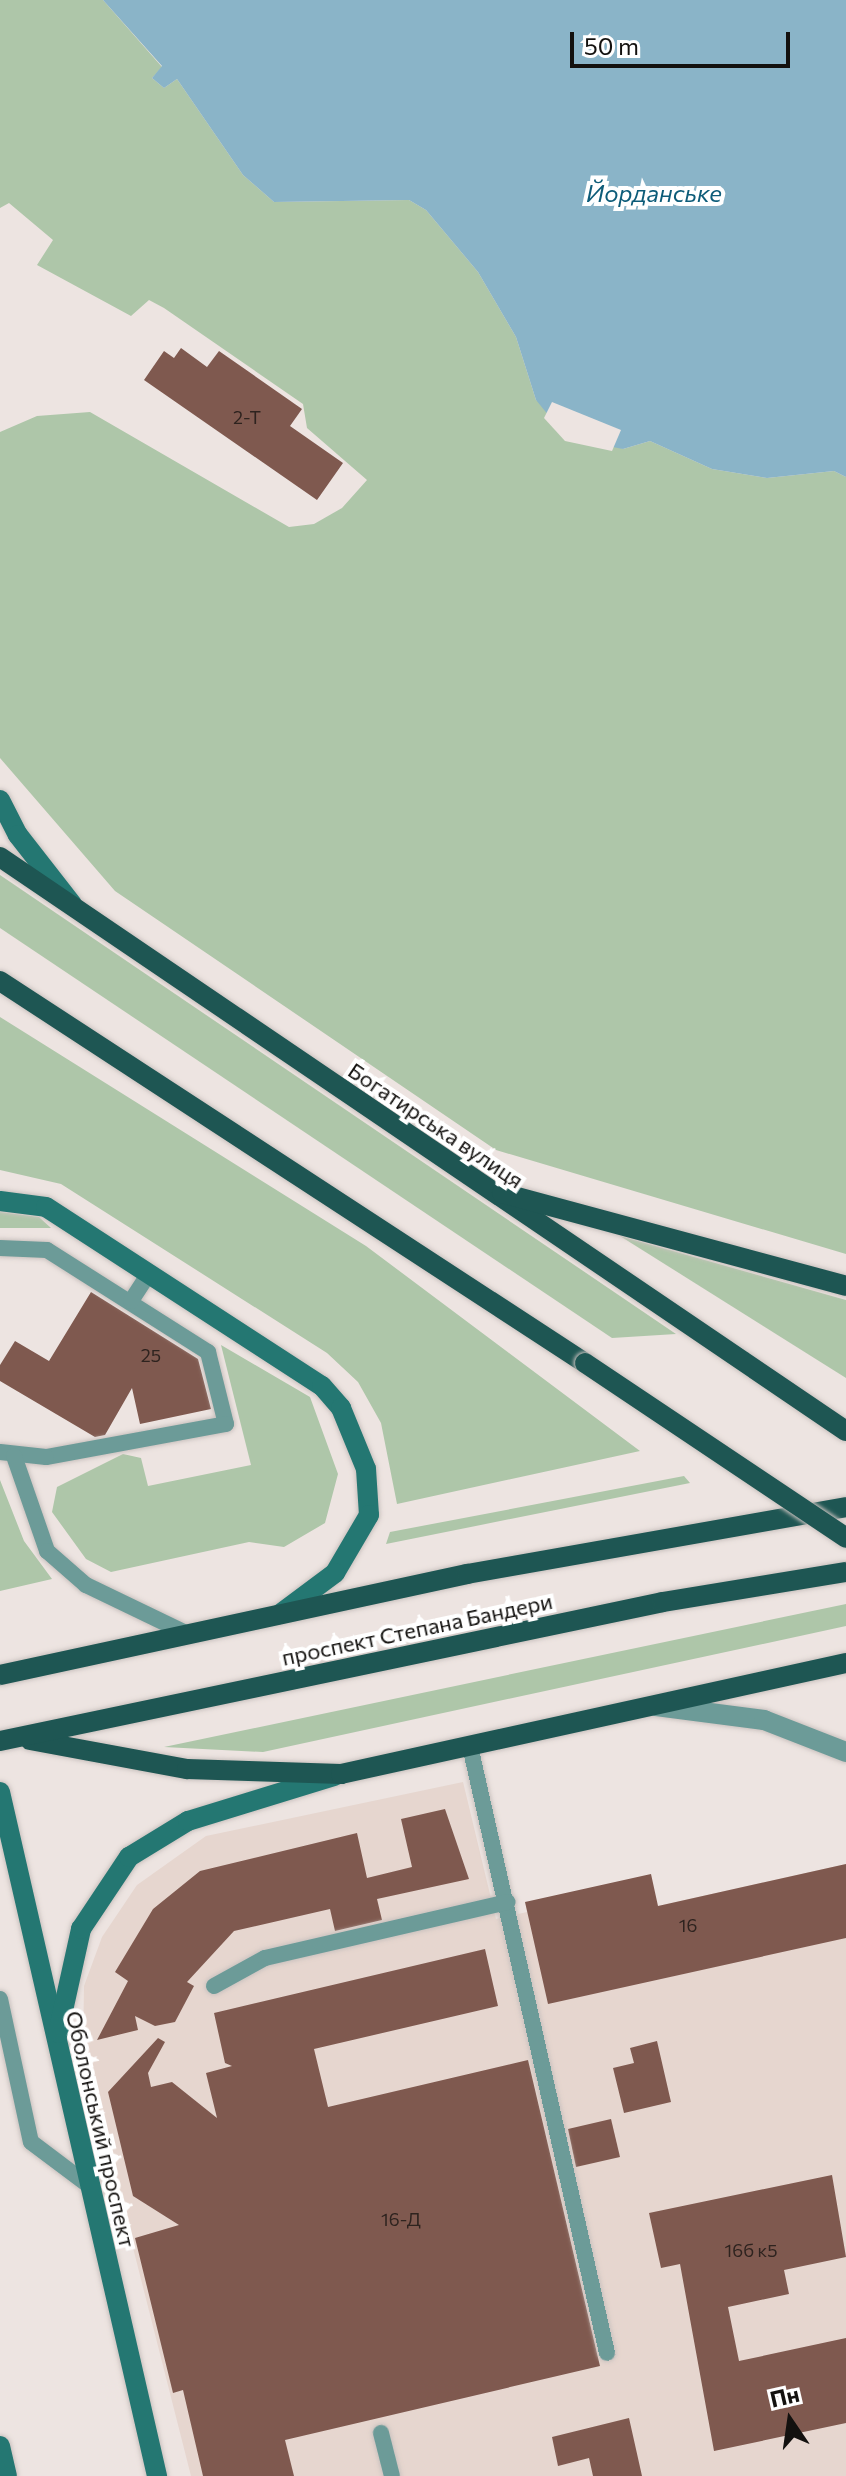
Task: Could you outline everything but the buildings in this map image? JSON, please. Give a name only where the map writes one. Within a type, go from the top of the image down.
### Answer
[{"type":"main road","points":[[0,800],[18,835],[74,907]]},
{"type":"main road","name":"Богатирська вулиця","points":[[0,857],[846,1431]]},
{"type":"main road","points":[[0,981],[585,1363],[846,1538]]},
{"type":"main road","points":[[484,1188],[846,1286]]},
{"type":"main road","points":[[0,1201],[46,1207],[322,1386],[356,1438],[369,1494],[366,1527],[335,1573],[280,1614]]},
{"type":"main road","name":"проспект Степана Бандери","points":[[0,1675],[280,1614],[672,1535],[846,1507]]},
{"type":"main road","name":"проспект Степана Бандери","points":[[9,1740],[663,1602],[846,1572]]},
{"type":"main road","points":[[56,2044],[81,1929],[129,1857],[155,1836],[222,1807],[341,1774],[846,1663]]},
{"type":"main road","points":[[9,1740],[187,1769],[341,1774]]},
{"type":"main road","name":"Оболонський проспект","points":[[0,1792],[157,2476]]},
{"type":"main road","points":[[0,2446],[7,2476]]},
{"type":"street","points":[[656,1706],[764,1720],[846,1752]]},
{"type":"lane","points":[[0,1248],[47,1250],[208,1352],[226,1424],[46,1457],[7,1454],[47,1551],[86,1585],[188,1634]]},
{"type":"lane","points":[[131,1301],[149,1273]]},
{"type":"lane","points":[[470,1746],[508,1902],[607,2353]]},
{"type":"lane","points":[[214,1986],[265,1958],[508,1902]]},
{"type":"lane","points":[[0,1999],[31,2142],[88,2185]]},
{"type":"lane","points":[[381,2433],[392,2476]]},
{"type":"shaded area","points":[[463,1782],[496,1919],[527,1912],[525,1902],[658,1906],[846,1864],[846,2476],[191,2476],[83,2051],[84,1986],[102,1937],[137,1885],[206,1836]]},
{"type":"green space","points":[[0,0],[103,0],[162,67],[152,78],[164,88],[177,79],[243,175],[274,202],[409,200],[426,210],[478,272],[516,337],[536,400],[623,449],[650,441],[712,469],[767,478],[834,471],[846,477],[846,1254],[496,1150],[115,891],[0,758],[0,432],[37,416],[90,412],[289,527],[314,524],[342,508],[367,480],[307,428],[303,404],[164,308],[149,300],[131,316],[37,265],[53,240],[9,203],[0,208]]},
{"type":"green space","points":[[0,875],[676,1334],[612,1338],[0,928]]},
{"type":"green space","points":[[0,1017],[366,1246],[640,1451],[397,1504],[381,1423],[358,1382],[327,1353],[61,1184],[0,1170]]},
{"type":"green space","points":[[0,1212],[39,1217],[51,1228],[0,1228]]},
{"type":"green space","points":[[620,1236],[846,1300],[846,1378]]},
{"type":"green space","points":[[221,1345],[310,1397],[338,1474],[325,1523],[284,1547],[249,1542],[111,1572],[86,1559],[52,1512],[57,1487],[123,1454],[141,1458],[148,1486],[251,1465]]},
{"type":"green space","points":[[684,1476],[690,1483],[386,1544],[390,1532]]},
{"type":"green space","points":[[0,1480],[24,1541],[52,1579],[0,1591]]},
{"type":"green space","points":[[846,1604],[846,1626],[263,1752],[164,1747]]},
{"type":"water","name":"Йорданське","points":[[103,0],[846,0],[846,477],[834,471],[767,478],[712,469],[650,441],[623,449],[567,438],[536,400],[516,337],[478,272],[426,210],[409,200],[274,202],[243,175],[177,79],[164,88],[152,78],[162,66]]},
{"type":"pier","points":[[552,402],[621,430],[612,451],[565,441],[544,418]]}]
